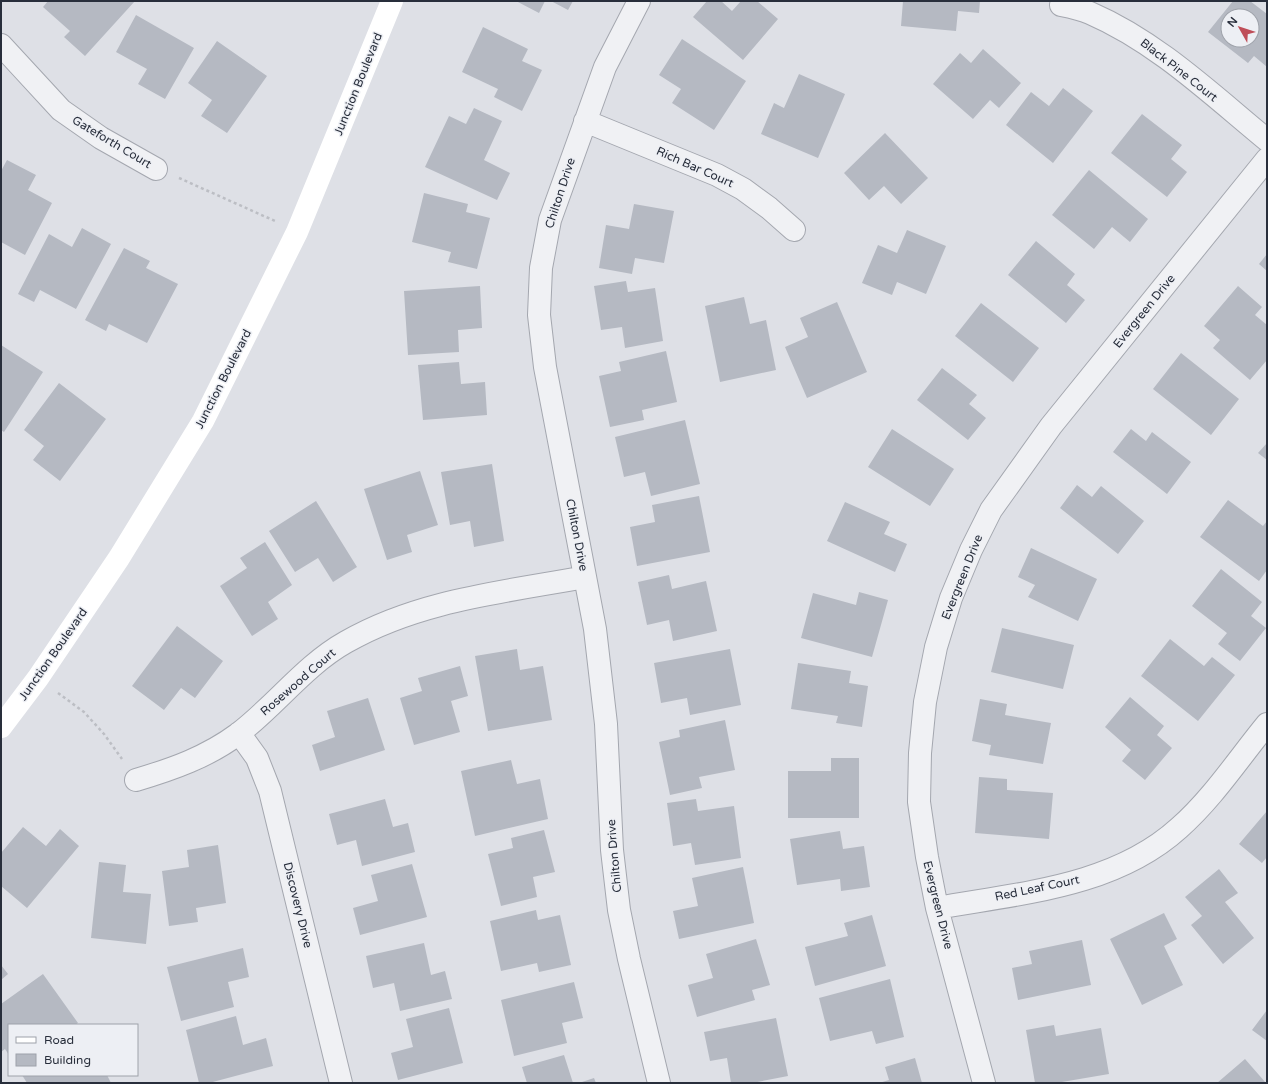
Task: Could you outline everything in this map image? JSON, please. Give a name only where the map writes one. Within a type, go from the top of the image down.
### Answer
[{"type":"main road","name":"Junction Boulevard","points":[[1,727],[38,678],[119,558],[203,421],[297,232],[392,1]]},
{"type":"street","name":"Chilton Drive","points":[[639,1],[606,67],[550,220],[541,268],[539,315],[545,367],[595,629],[606,724],[612,850],[619,910],[629,959],[659,1083]]},
{"type":"street","name":"Black Pine Court","points":[[1061,5],[1089,13],[1118,26],[1152,47],[1267,140]]},
{"type":"street","name":"Gateforth Court","points":[[1,46],[61,110],[101,138],[156,169]]},
{"type":"street","name":"Rich Bar Court","points":[[585,121],[717,175],[743,189],[759,200],[794,230]]},
{"type":"street","name":"Evergreen Drive","points":[[984,1083],[937,908],[927,857],[919,802],[920,753],[925,702],[936,647],[951,598],[971,550],[991,510],[1052,426],[1267,159]]},
{"type":"street","name":"Rosewood Court","points":[[136,780],[178,767],[206,754],[239,733],[309,669],[345,642],[387,621],[439,604],[585,576]]},
{"type":"street","name":"Red Leaf Court","points":[[937,908],[1067,884],[1109,871],[1150,850],[1179,828],[1207,798],[1267,724]]},
{"type":"street","name":"Discovery Drive","points":[[239,733],[257,758],[270,791],[341,1083]]},
{"type":"path","points":[[156,169],[203,188],[297,232]]},
{"type":"path","points":[[38,678],[84,712],[104,734],[136,780]]},
{"type":"building","points":[[48,1],[135,1],[85,56],[64,37],[70,31],[43,7]]},
{"type":"building","points":[[516,1],[545,1],[539,13]]},
{"type":"building","points":[[551,1],[573,1],[568,10]]},
{"type":"building","points":[[707,1],[721,1],[732,11],[741,1],[757,1],[778,19],[743,60],[693,17]]},
{"type":"building","points":[[903,1],[980,1],[979,13],[958,11],[956,31],[901,26]]},
{"type":"building","points":[[1233,1],[1250,1],[1259,8],[1227,8]]},
{"type":"building","points":[[1260,9],[1267,14],[1267,67],[1254,56],[1248,63],[1229,48],[1260,48]]},
{"type":"building","points":[[136,15],[194,48],[165,99],[138,84],[147,69],[116,52]]},
{"type":"building","points":[[1220,17],[1220,41],[1208,32]]},
{"type":"building","points":[[483,27],[528,49],[522,61],[542,70],[522,111],[494,97],[498,89],[462,72]]},
{"type":"building","points":[[682,39],[746,81],[714,130],[672,103],[681,89],[659,75]]},
{"type":"building","points":[[217,41],[267,76],[227,133],[201,116],[212,100],[188,83]]},
{"type":"building","points":[[983,49],[1021,83],[999,108],[990,100],[973,119],[933,84],[960,53],[971,63]]},
{"type":"building","points":[[799,74],[845,94],[818,158],[761,134],[774,103],[784,108]]},
{"type":"building","points":[[1063,88],[1093,111],[1053,163],[1006,125],[1031,92],[1049,106]]},
{"type":"building","points":[[474,108],[502,121],[484,160],[510,173],[497,200],[425,167],[449,116],[466,124]]},
{"type":"building","points":[[1142,114],[1182,145],[1171,159],[1187,172],[1167,197],[1111,153]]},
{"type":"building","points":[[885,133],[928,178],[901,204],[884,186],[869,200],[844,173]]},
{"type":"building","points":[[7,160],[36,175],[28,190],[52,203],[25,255],[1,242],[1,171]]},
{"type":"building","points":[[1089,170],[1148,219],[1130,242],[1112,227],[1094,249],[1052,215]]},
{"type":"building","points":[[424,193],[468,204],[466,212],[490,218],[477,269],[448,262],[451,252],[412,242]]},
{"type":"building","points":[[634,204],[674,211],[664,263],[635,258],[632,274],[599,268],[606,225],[629,229]]},
{"type":"building","points":[[82,228],[111,244],[76,309],[40,290],[34,302],[18,294],[49,234],[72,247]]},
{"type":"building","points":[[907,230],[946,246],[926,294],[897,282],[892,295],[862,283],[878,245],[897,253]]},
{"type":"building","points":[[1036,241],[1075,274],[1067,285],[1085,300],[1066,323],[1008,275]]},
{"type":"building","points":[[124,248],[150,261],[146,268],[178,284],[147,343],[109,324],[106,331],[85,320]]},
{"type":"building","points":[[1267,254],[1267,271],[1259,264]]},
{"type":"building","points":[[626,281],[628,292],[655,288],[663,341],[625,348],[622,327],[601,330],[594,286]]},
{"type":"building","points":[[480,286],[482,328],[458,330],[459,352],[408,355],[404,291]]},
{"type":"building","points":[[1238,286],[1262,307],[1255,315],[1267,325],[1267,360],[1250,380],[1213,348],[1220,340],[1204,326]]},
{"type":"building","points":[[744,297],[750,324],[766,320],[776,370],[720,382],[705,306]]},
{"type":"building","points":[[837,302],[867,372],[807,398],[785,347],[808,337],[800,318]]},
{"type":"building","points":[[981,303],[1039,348],[1013,382],[955,336]]},
{"type":"building","points":[[1,345],[43,372],[4,432],[1,430]]},
{"type":"building","points":[[666,351],[677,402],[642,410],[644,420],[610,427],[599,376],[621,371],[619,362]]},
{"type":"building","points":[[1181,353],[1239,399],[1211,435],[1153,389]]},
{"type":"building","points":[[459,362],[461,384],[485,382],[487,415],[423,420],[418,365]]},
{"type":"building","points":[[942,368],[977,395],[969,404],[986,418],[968,440],[917,400]]},
{"type":"building","points":[[59,383],[106,419],[60,481],[33,460],[44,446],[24,430]]},
{"type":"building","points":[[685,420],[700,484],[651,496],[645,472],[624,477],[615,437]]},
{"type":"building","points":[[892,429],[954,469],[930,506],[868,467]]},
{"type":"building","points":[[1131,429],[1146,441],[1152,432],[1191,462],[1167,494],[1113,452]]},
{"type":"building","points":[[1267,443],[1267,460],[1258,453]]},
{"type":"building","points":[[492,464],[504,541],[474,547],[470,521],[450,525],[441,472]]},
{"type":"building","points":[[420,471],[438,525],[407,535],[412,552],[387,560],[364,489]]},
{"type":"building","points":[[1077,485],[1092,497],[1101,486],[1144,521],[1118,554],[1060,508]]},
{"type":"building","points":[[699,496],[710,552],[637,566],[630,527],[655,522],[652,505]]},
{"type":"building","points":[[1228,500],[1263,526],[1267,521],[1267,570],[1259,581],[1200,537]]},
{"type":"building","points":[[316,501],[357,567],[333,582],[318,558],[295,572],[269,531]]},
{"type":"building","points":[[845,502],[890,522],[884,534],[907,544],[895,572],[827,541]]},
{"type":"building","points":[[265,542],[292,585],[268,602],[278,619],[252,636],[220,586],[247,568],[240,558]]},
{"type":"building","points":[[1031,548],[1097,579],[1078,621],[1028,597],[1035,585],[1018,577]]},
{"type":"building","points":[[1221,569],[1262,602],[1251,616],[1266,628],[1240,661],[1218,644],[1227,633],[1192,606]]},
{"type":"building","points":[[669,575],[672,589],[706,581],[717,631],[673,641],[669,620],[647,625],[638,582]]},
{"type":"building","points":[[859,592],[888,600],[872,657],[801,638],[813,593],[856,605]]},
{"type":"building","points":[[177,626],[223,661],[195,698],[181,688],[164,710],[132,686]]},
{"type":"building","points":[[1002,628],[1074,645],[1063,689],[991,672]]},
{"type":"building","points":[[1170,639],[1204,666],[1212,657],[1235,675],[1198,721],[1141,676]]},
{"type":"building","points":[[517,649],[520,670],[543,666],[552,720],[488,731],[475,656]]},
{"type":"building","points":[[730,649],[741,705],[690,715],[687,698],[661,703],[654,663]]},
{"type":"building","points":[[798,663],[851,671],[849,683],[868,686],[862,727],[836,723],[838,716],[791,709]]},
{"type":"building","points":[[460,666],[468,696],[451,701],[460,732],[414,745],[400,698],[422,691],[418,678]]},
{"type":"building","points":[[1130,697],[1164,726],[1157,735],[1172,748],[1145,780],[1122,761],[1131,750],[1105,727]]},
{"type":"building","points":[[368,698],[385,750],[320,771],[312,745],[335,737],[327,711]]},
{"type":"building","points":[[980,699],[1007,704],[1005,715],[1051,723],[1043,764],[989,755],[991,745],[972,741]]},
{"type":"building","points":[[725,720],[735,770],[699,777],[702,788],[670,795],[659,742],[680,737],[679,730]]},
{"type":"building","points":[[831,758],[859,758],[859,818],[788,818],[788,771],[831,771]]},
{"type":"building","points":[[511,760],[517,784],[540,779],[548,819],[475,836],[461,771]]},
{"type":"building","points":[[979,777],[1007,779],[1007,790],[1053,793],[1049,839],[975,833]]},
{"type":"building","points":[[385,799],[393,827],[408,823],[415,852],[362,866],[356,840],[337,845],[329,814]]},
{"type":"building","points":[[696,799],[698,811],[734,806],[741,858],[695,865],[691,843],[673,846],[667,803]]},
{"type":"building","points":[[1267,811],[1267,857],[1262,863],[1239,844]]},
{"type":"building","points":[[23,827],[46,846],[60,829],[79,846],[27,908],[1,886],[1,853]]},
{"type":"building","points":[[544,830],[555,872],[533,877],[537,897],[501,906],[488,854],[513,848],[511,838]]},
{"type":"building","points":[[840,831],[843,849],[864,846],[870,887],[841,891],[840,879],[797,885],[790,839]]},
{"type":"building","points":[[218,845],[226,903],[196,908],[198,922],[169,926],[162,871],[189,867],[187,850]]},
{"type":"building","points":[[99,862],[126,865],[123,892],[151,894],[146,944],[91,938]]},
{"type":"building","points":[[412,864],[427,917],[360,935],[353,908],[378,901],[371,875]]},
{"type":"building","points":[[743,867],[754,923],[679,939],[673,911],[698,906],[692,878]]},
{"type":"building","points":[[1219,869],[1238,893],[1225,902],[1254,938],[1223,964],[1191,925],[1202,916],[1185,897]]},
{"type":"building","points":[[536,910],[538,920],[560,915],[571,965],[539,972],[537,963],[501,971],[490,921]]},
{"type":"building","points":[[1164,913],[1177,939],[1164,946],[1183,985],[1142,1005],[1110,939]]},
{"type":"building","points":[[872,915],[886,966],[815,986],[805,947],[848,936],[844,923]]},
{"type":"building","points":[[756,939],[770,985],[752,990],[755,1000],[697,1017],[688,985],[713,978],[706,954]]},
{"type":"building","points":[[1082,940],[1091,985],[1018,1000],[1012,968],[1032,964],[1029,951]]},
{"type":"building","points":[[424,943],[431,975],[445,971],[452,999],[400,1011],[394,983],[373,988],[366,956]]},
{"type":"building","points":[[243,948],[249,977],[228,982],[234,1007],[181,1021],[167,967]]},
{"type":"building","points":[[1,965],[8,974],[1,980]]},
{"type":"building","points":[[43,974],[78,1023],[8,1024],[8,1054],[5,1049],[1,1052],[1,1004]]},
{"type":"building","points":[[890,979],[904,1037],[876,1044],[872,1031],[830,1041],[819,998]]},
{"type":"building","points":[[574,982],[583,1018],[562,1023],[567,1043],[514,1056],[501,1000]]},
{"type":"building","points":[[449,1008],[463,1063],[398,1080],[391,1053],[413,1047],[406,1019]]},
{"type":"building","points":[[1267,1010],[1267,1041],[1252,1030]]},
{"type":"building","points":[[236,1016],[243,1045],[266,1038],[273,1066],[209,1083],[199,1083],[186,1030]]},
{"type":"building","points":[[776,1018],[788,1076],[752,1083],[731,1083],[727,1058],[710,1061],[704,1032]]},
{"type":"building","points":[[1054,1025],[1056,1036],[1101,1028],[1109,1074],[1056,1083],[1035,1083],[1026,1030]]},
{"type":"building","points":[[564,1055],[573,1083],[527,1083],[522,1067]]},
{"type":"building","points":[[915,1058],[922,1083],[879,1083],[889,1080],[885,1067]]},
{"type":"building","points":[[1245,1059],[1266,1083],[1217,1083]]},
{"type":"building","points":[[23,1076],[108,1076],[111,1083],[27,1083]]},
{"type":"building","points":[[594,1078],[596,1083],[579,1083]]}]
